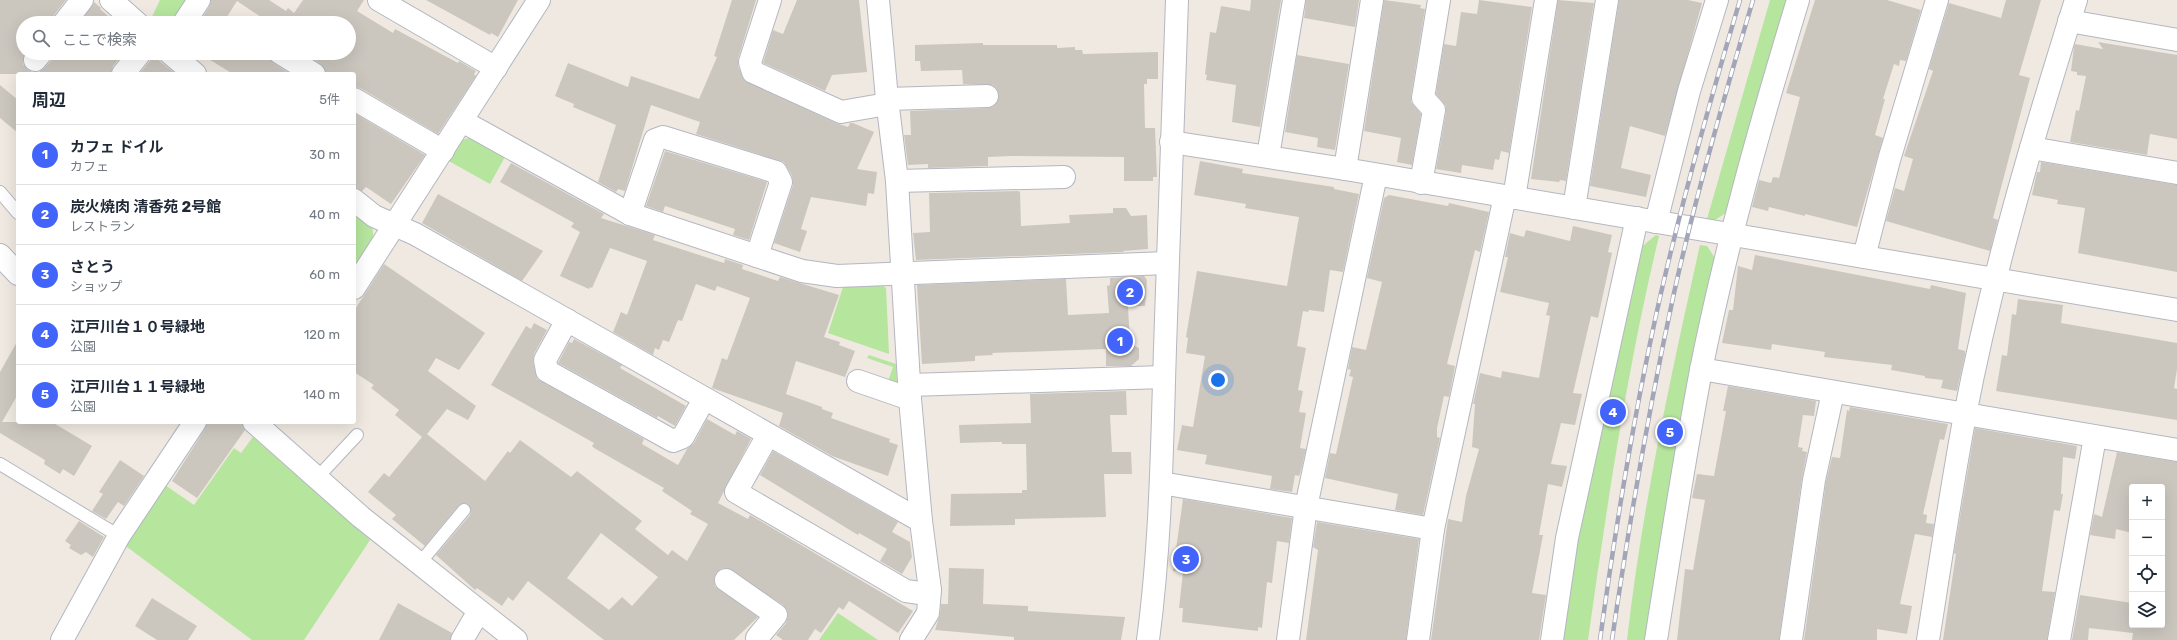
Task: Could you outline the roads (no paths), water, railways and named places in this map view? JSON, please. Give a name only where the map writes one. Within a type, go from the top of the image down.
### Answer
[{"type":"street","points":[[69,16],[82,0]]},
{"type":"street","points":[[189,16],[199,0]]},
{"type":"street","points":[[379,0],[496,68]]},
{"type":"street","points":[[356,285],[393,225],[443,152],[539,0]]},
{"type":"street","points":[[770,0],[750,62],[753,72],[841,112],[887,101],[987,96]]},
{"type":"street","points":[[878,0],[887,101],[897,181],[904,274],[910,392],[920,521],[930,590],[928,613],[911,640]]},
{"type":"street","points":[[1148,640],[1156,570],[1161,483],[1171,142],[1177,0]]},
{"type":"street","points":[[1268,156],[1294,0]]},
{"type":"street","points":[[1345,169],[1372,0]]},
{"type":"street","points":[[1421,183],[1434,110],[1423,98],[1439,0]]},
{"type":"street","points":[[1418,640],[1433,529],[1509,197],[1546,0]]},
{"type":"street","points":[[1574,208],[1607,0]]},
{"type":"street","points":[[1552,640],[1568,531],[1647,220],[1717,0]]},
{"type":"street","points":[[1656,640],[1672,529],[1702,369],[1732,234],[1798,0]]},
{"type":"street","points":[[1864,257],[1892,152],[1937,0]]},
{"type":"street","points":[[1928,640],[1966,414],[1996,279],[2030,148],[2076,0]]},
{"type":"street","points":[[118,2],[131,16]]},
{"type":"street","points":[[2069,21],[2177,40]]},
{"type":"street","points":[[125,72],[134,60]]},
{"type":"street","points":[[177,60],[188,72]]},
{"type":"street","points":[[291,60],[311,72]]},
{"type":"street","points":[[356,100],[443,152]]},
{"type":"street","points":[[462,121],[630,214],[802,271],[837,276],[1167,263]]},
{"type":"street","points":[[630,214],[655,140],[663,136],[776,172],[781,182],[757,256]]},
{"type":"street","points":[[1171,142],[1268,156],[2177,310]]},
{"type":"street","points":[[2030,148],[2177,173]]},
{"type":"street","points":[[1288,640],[1306,507],[1376,175]]},
{"type":"street","points":[[897,181],[1064,177]]},
{"type":"street","points":[[356,202],[374,216],[415,234],[920,521]]},
{"type":"street","points":[[0,255],[16,272]]},
{"type":"street","points":[[567,320],[545,360],[547,371],[672,441],[683,437],[704,399]]},
{"type":"street","points":[[1702,369],[2177,450]]},
{"type":"street","points":[[858,381],[910,392],[1164,377]]},
{"type":"street","points":[[1791,640],[1814,480],[1833,392]]},
{"type":"street","points":[[70,637],[119,536],[194,424]]},
{"type":"street","points":[[262,425],[317,478],[361,517],[516,640]]},
{"type":"street","points":[[768,435],[736,492],[906,591],[920,593],[930,590]]},
{"type":"street","points":[[2059,640],[2095,437]]},
{"type":"street","points":[[1161,483],[1433,529]]},
{"type":"street","points":[[726,580],[776,615],[758,639]]},
{"type":"street","points":[[462,640],[479,611]]},
{"type":"lane","points":[[0,192],[16,211]]},
{"type":"lane","points":[[317,478],[357,435]]},
{"type":"lane","points":[[0,464],[119,536]]},
{"type":"lane","points":[[419,564],[464,510]]},
{"type":"railway","points":[[1600,640],[1627,466],[1661,293],[1688,182],[1740,0]]},
{"type":"railway","points":[[1612,640],[1640,466],[1674,293],[1711,146],[1753,0]]},
{"type":"place","name":"炭火焼肉 清香苑 2号館","points":[[1130,292]]},
{"type":"place","name":"カフェ ドイル","points":[[1120,341]]},
{"type":"place","name":"江戸川台１０号緑地","points":[[1613,412]]},
{"type":"place","name":"江戸川台１１号緑地","points":[[1670,432]]},
{"type":"place","name":"さとう","points":[[1186,559]]}]
